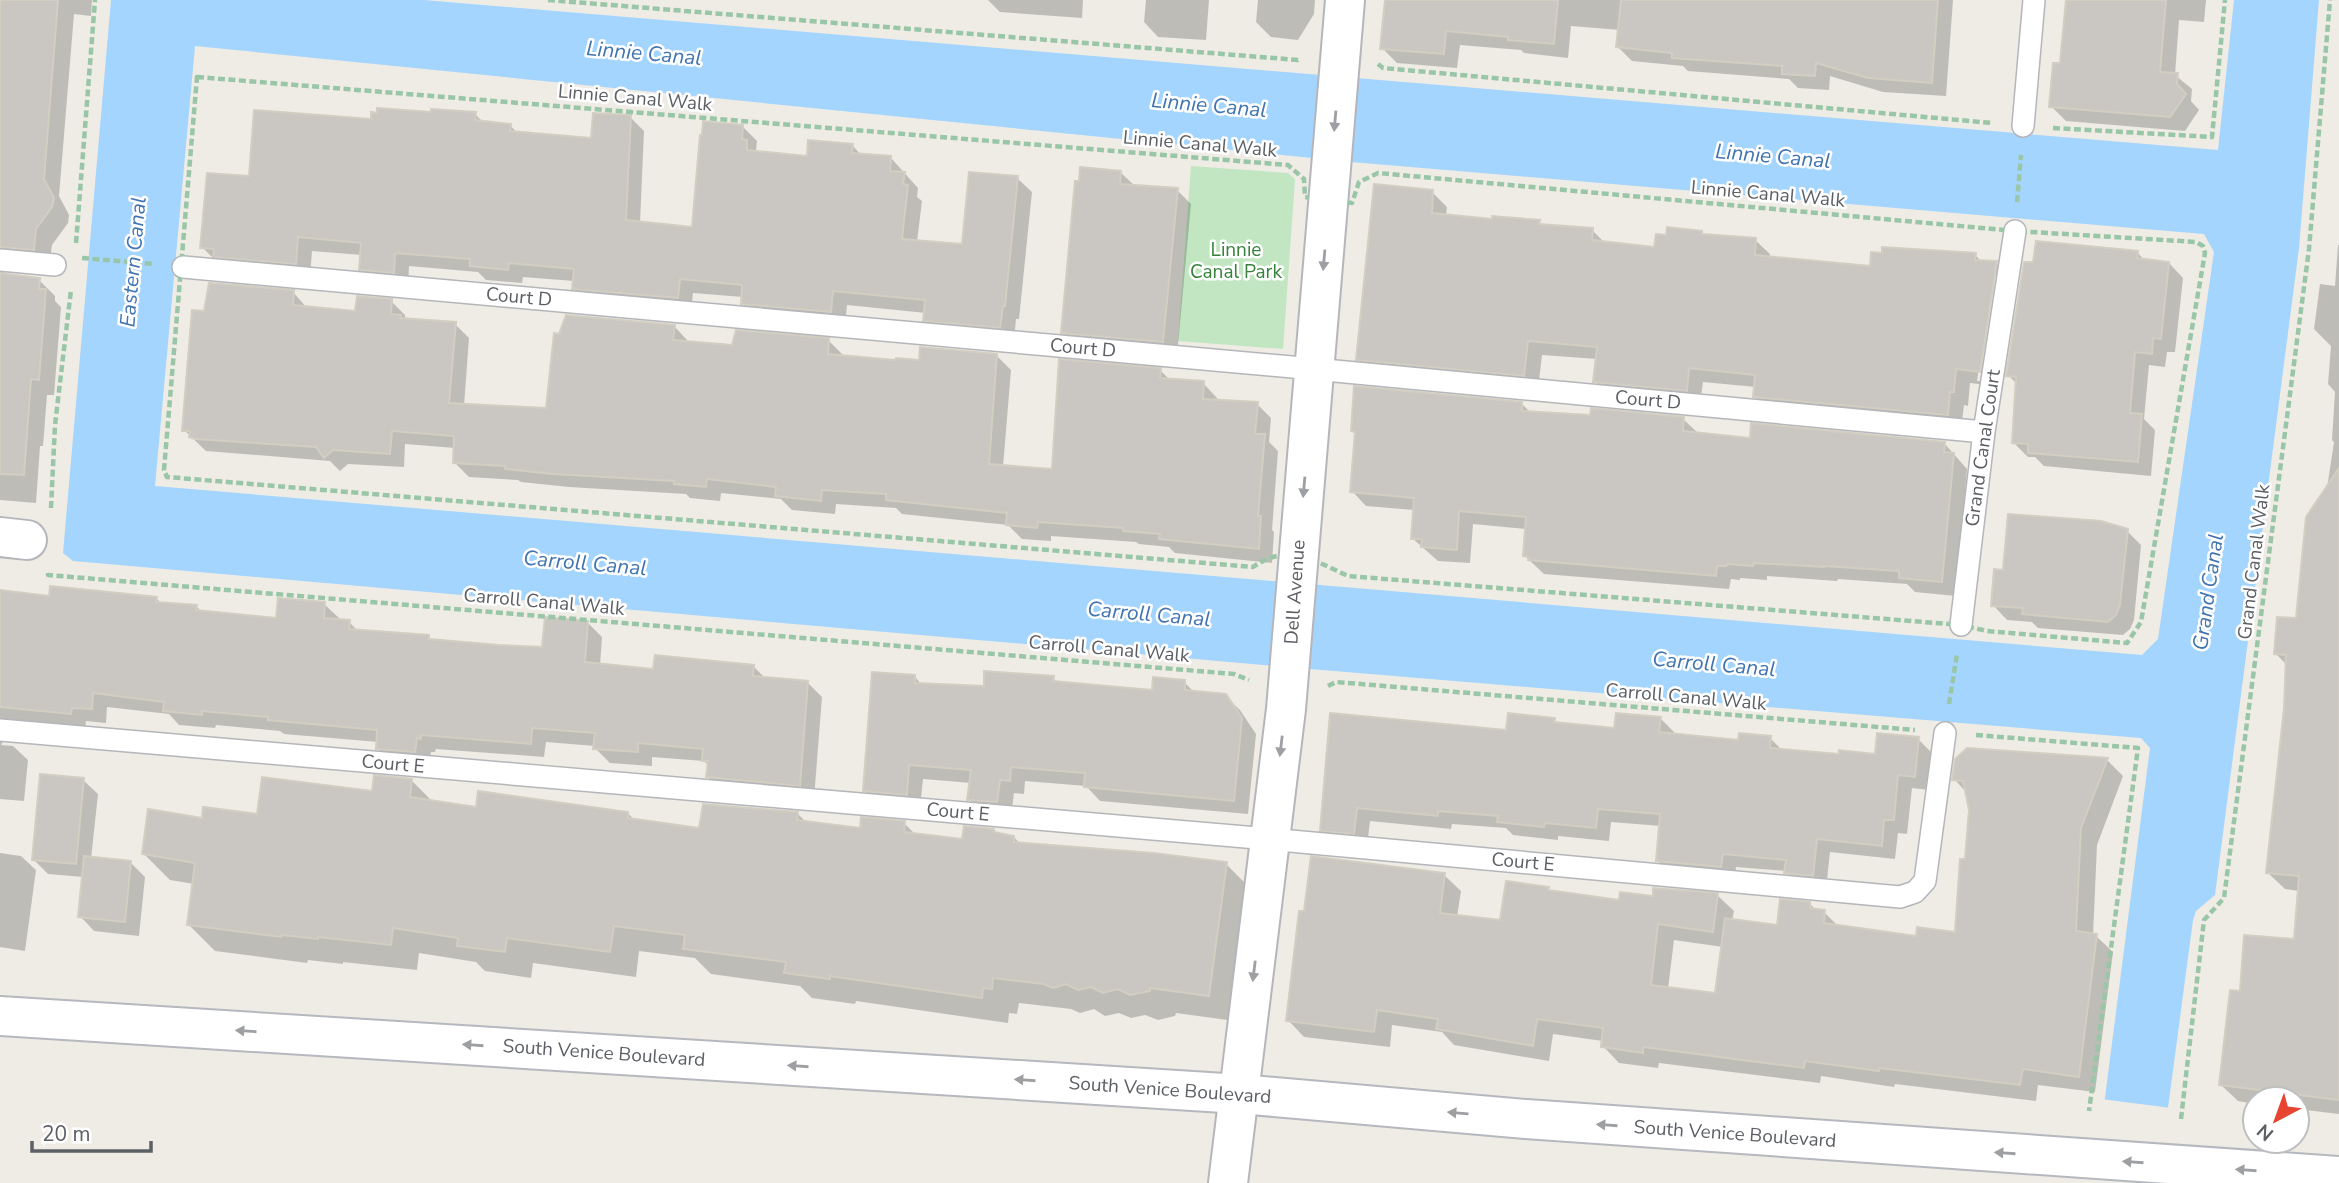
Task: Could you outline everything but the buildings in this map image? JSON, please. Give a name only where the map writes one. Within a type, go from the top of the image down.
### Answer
[{"type":"main road","name":"Dell Avenue","points":[[1228,1183],[1287,693],[1345,0]]},
{"type":"main road","name":"South Venice Boulevard","points":[[0,1016],[1240,1094],[1526,1119],[2339,1176]]},
{"type":"lane","points":[[2023,126],[2034,0]]},
{"type":"lane","name":"Grand Canal Court","points":[[1961,625],[1984,432],[2016,224]]},
{"type":"lane","points":[[0,260],[55,265]]},
{"type":"lane","name":"Court D","points":[[176,266],[1984,432]]},
{"type":"lane","name":"Court E","points":[[0,730],[1269,839],[1900,897],[1915,892],[1925,880],[1945,733]]},
{"type":"path","points":[[2213,137],[2225,0]]},
{"type":"path","name":"Grand Canal Walk","points":[[2181,1119],[2200,975],[2204,920],[2224,898],[2309,250],[2330,0]]},
{"type":"path","name":"Linnie Canal Walk","points":[[197,77],[1288,165],[1304,179],[1305,197],[1329,197],[1352,203],[1359,182],[1378,173],[2016,224],[2196,242],[2203,246],[2204,253],[2141,622],[2127,643],[1987,631],[1961,625]]},
{"type":"path","points":[[2017,205],[2023,126]]},
{"type":"path","points":[[75,257],[156,264]]},
{"type":"path","points":[[167,477],[1253,567],[1275,556],[1297,561],[1312,560],[1348,576],[1961,625],[1945,733]]},
{"type":"path","name":"Carroll Canal Walk","points":[[48,575],[1234,674],[1248,678],[1260,691],[1265,706],[1287,693],[1306,711],[1317,692],[1336,682],[2138,748],[2089,1111]]},
{"type":"green space","name":"Linnie Canal Park","points":[[1191,166],[1288,173],[1295,179],[1283,349],[1178,341]]},
{"type":"water","points":[[111,0],[424,0],[2218,150],[2234,0],[2319,0],[2299,248],[2215,895],[2196,911],[2193,920],[2158,1183],[2094,1183],[2150,748],[2141,738],[1310,669],[73,561],[63,553]],"holes":[[[195,46],[1351,162],[2204,234],[2214,252],[2158,639],[2142,655],[155,486]]]},
{"type":"pier","points":[[2101,1099],[2171,1108],[2161,1183],[2091,1183]]},
{"type":"water label","name":"Linnie Canal","points":[[644,53]]},
{"type":"water label","name":"Linnie Canal","points":[[1209,105]]},
{"type":"water label","name":"Linnie Canal","points":[[1773,156]]},
{"type":"water label","name":"Eastern Canal","points":[[133,262]]},
{"type":"water label","name":"Carroll Canal","points":[[585,563]]},
{"type":"water label","name":"Grand Canal","points":[[2208,592]]},
{"type":"water label","name":"Carroll Canal","points":[[1149,614]]},
{"type":"water label","name":"Carroll Canal","points":[[1714,664]]}]
